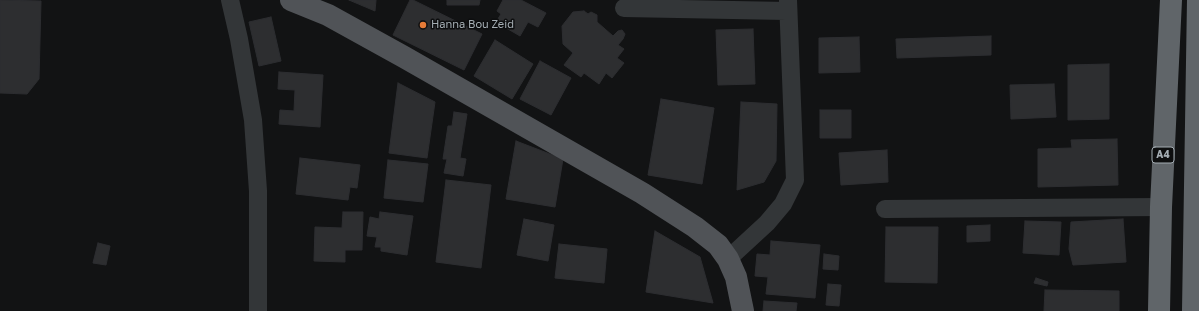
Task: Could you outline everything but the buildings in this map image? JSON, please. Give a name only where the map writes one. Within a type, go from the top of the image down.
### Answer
[{"type":"highway","name":"A4","points":[[1159,311],[1161,207],[1171,0]]},
{"type":"highway","points":[[1193,311],[1197,219],[1198,0]]},
{"type":"main road","points":[[291,0],[328,15],[404,56],[642,193],[695,227],[718,246],[728,259],[736,277],[743,311]]},
{"type":"street","points":[[230,0],[239,40],[253,120],[258,191],[258,311]]},
{"type":"street","points":[[624,8],[787,6],[795,180],[783,204],[767,223],[728,259]]},
{"type":"street","points":[[884,209],[1161,207]]},
{"type":"place","name":"Hanna Bou Zeid","points":[[423,25]]}]
